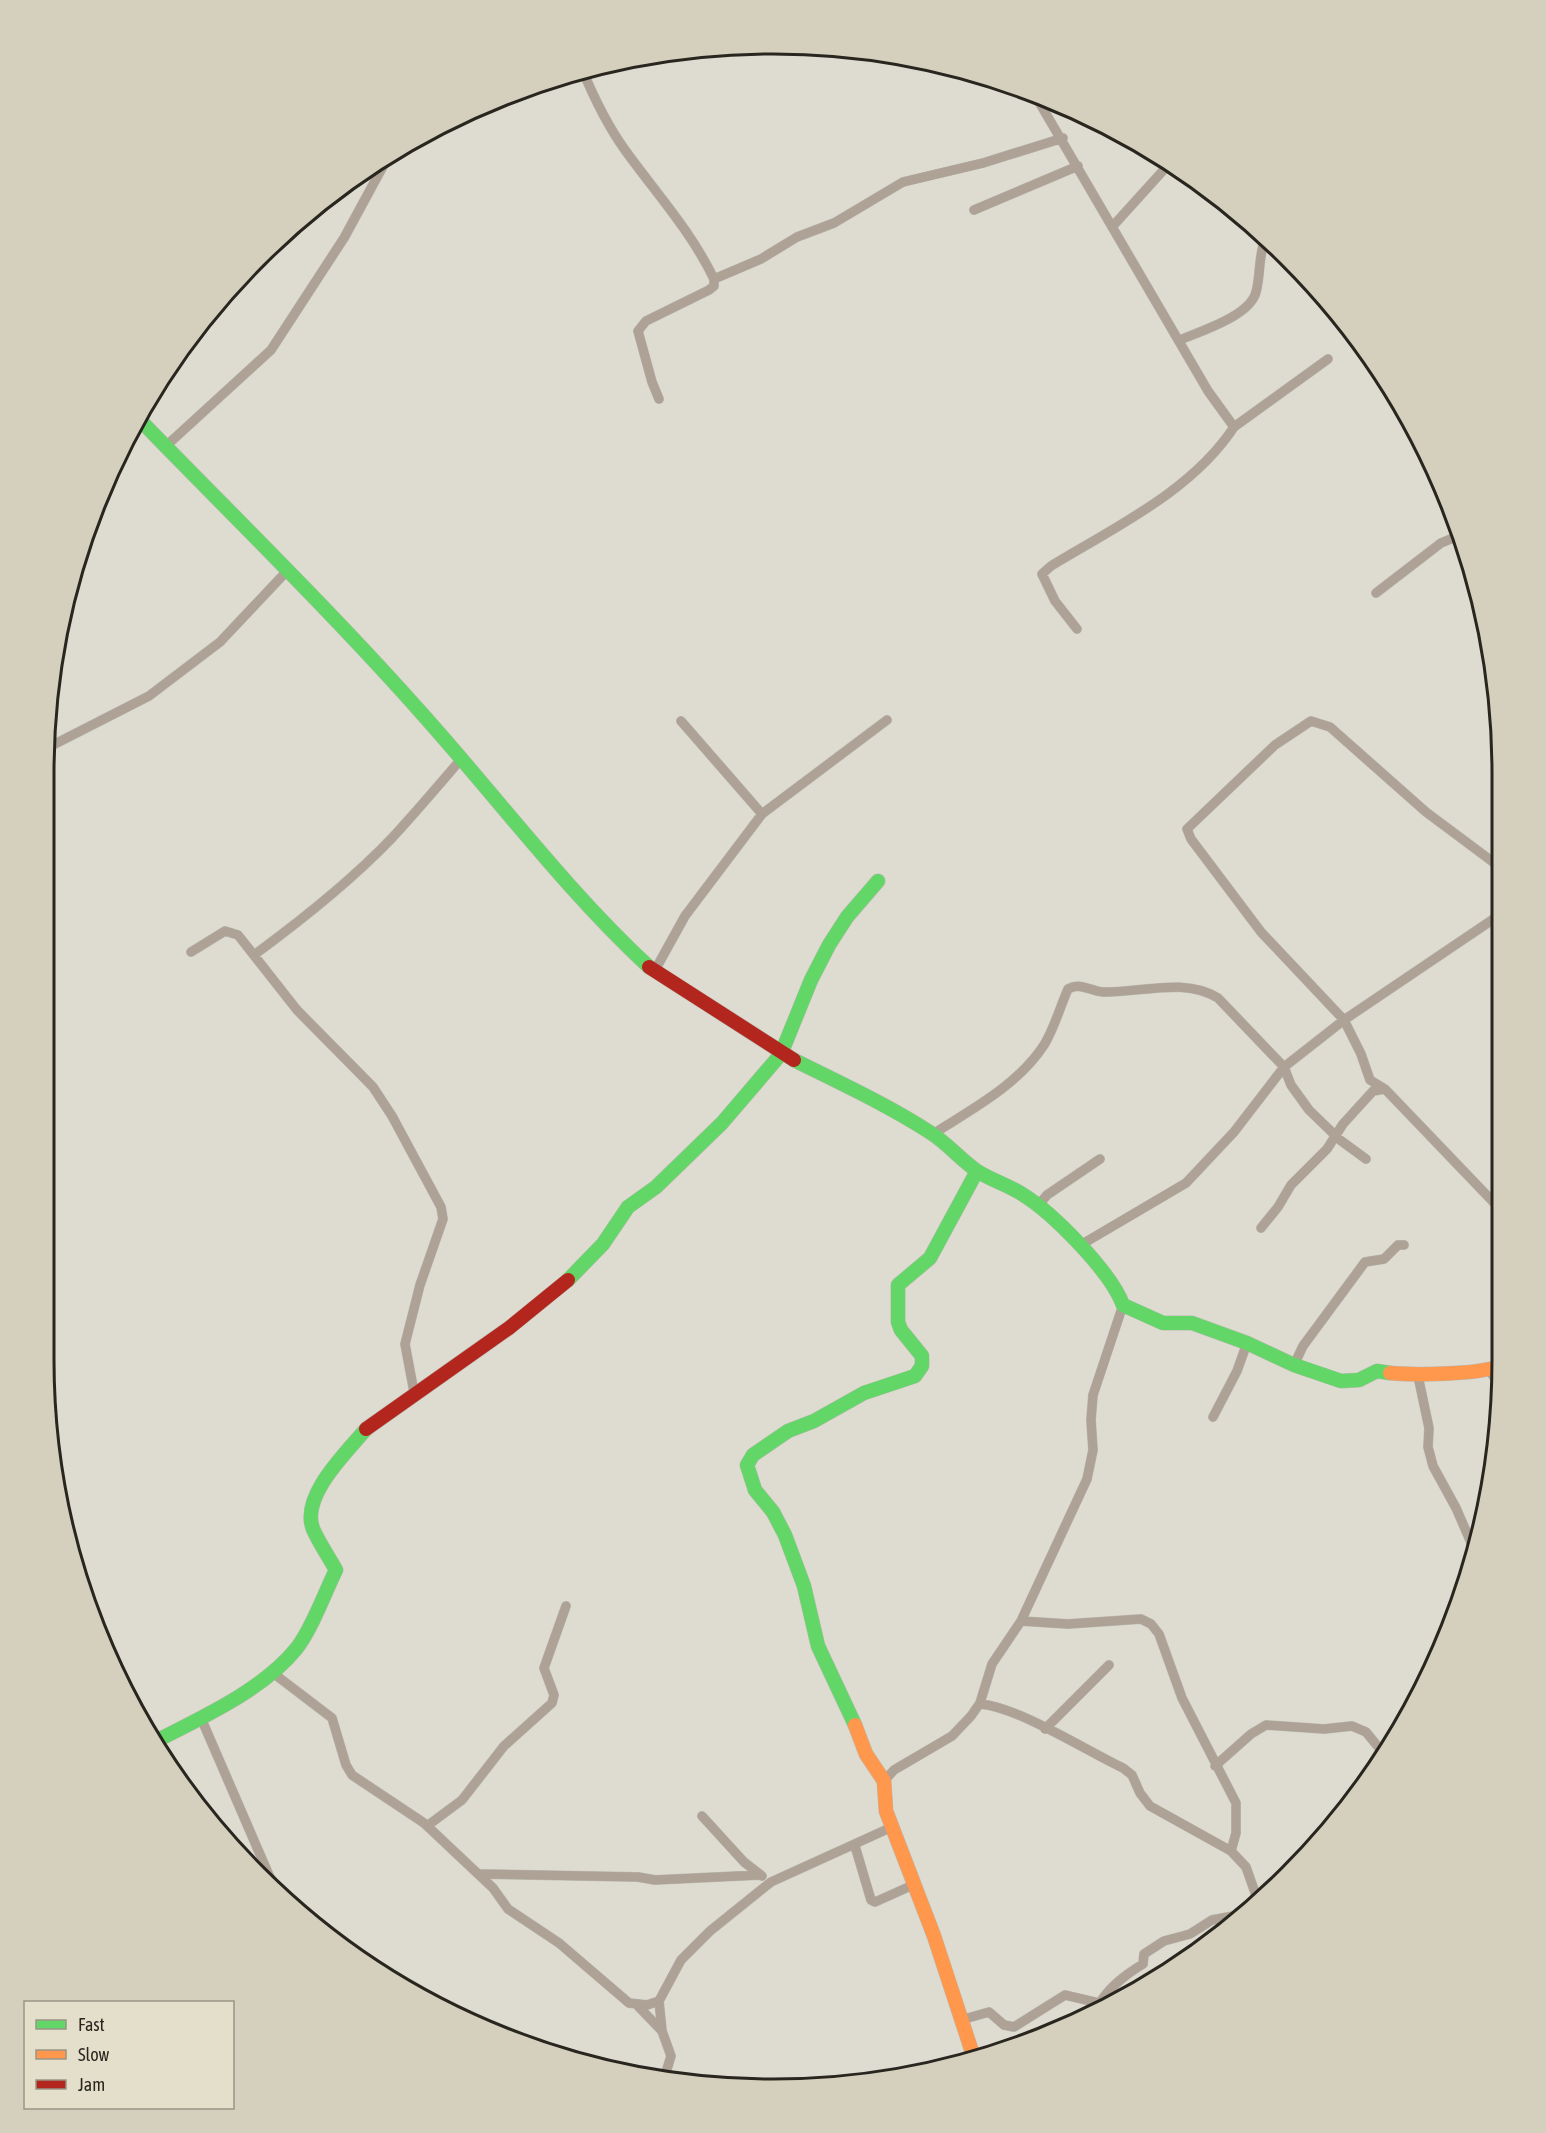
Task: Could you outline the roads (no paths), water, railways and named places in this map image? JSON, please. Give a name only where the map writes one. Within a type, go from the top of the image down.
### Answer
[{"type":"street","points":[[586,78],[595,102],[625,149],[671,207],[714,279],[714,286],[709,290],[646,321],[638,331],[659,399]]},
{"type":"street","points":[[1043,107],[1063,138],[1208,391],[1234,427]]},
{"type":"street","points":[[714,279],[761,259],[797,237],[834,223],[903,182],[983,164],[1063,138]]},
{"type":"street","points":[[974,210],[1078,166]]},
{"type":"street","points":[[1112,226],[1164,170]]},
{"type":"street","points":[[166,446],[271,350],[344,238],[381,171]]},
{"type":"street","points":[[1180,340],[1240,313],[1251,303],[1256,294],[1264,248]]},
{"type":"street","points":[[1077,629],[1055,601],[1042,574],[1051,566],[1159,501],[1224,442],[1234,427],[1328,359]]},
{"type":"street","points":[[144,424],[387,674],[462,758],[582,902],[654,972],[781,1054],[863,1094],[933,1134],[977,1171],[1024,1195],[1079,1246],[1117,1289],[1123,1305],[1093,1395],[1091,1420],[1093,1450],[1087,1479],[1021,1622],[993,1664],[980,1704],[952,1736],[894,1770],[884,1781]]},
{"type":"street","points":[[1376,593],[1441,543],[1453,538]]},
{"type":"street","points":[[55,744],[149,696],[220,642],[286,572]]},
{"type":"street","points":[[654,972],[685,916],[762,814],[886,720]]},
{"type":"street","points":[[681,721],[762,814]]},
{"type":"street","points":[[1492,861],[1426,812],[1330,727],[1311,722],[1275,745],[1187,829],[1191,839],[1261,932],[1344,1020],[1361,1054],[1370,1080],[1385,1089],[1492,1201]]},
{"type":"street","points":[[254,955],[302,920],[344,884],[391,838],[462,758]]},
{"type":"street","points":[[162,1738],[201,1718],[273,1673],[298,1647],[336,1570],[312,1527],[311,1504],[316,1493],[369,1425],[509,1328],[584,1266],[603,1244],[628,1207],[656,1187],[722,1123],[781,1054],[811,980],[829,945],[847,917],[878,881]]},
{"type":"street","points":[[1079,1246],[1186,1183],[1234,1132],[1284,1067],[1344,1020],[1492,920]]},
{"type":"street","points":[[191,951],[225,931],[231,931],[254,955],[297,1010],[373,1087],[392,1116],[441,1207],[443,1219],[417,1293],[405,1344],[414,1392]]},
{"type":"street","points":[[933,1134],[996,1093],[1025,1068],[1045,1044],[1068,989],[1073,986],[1102,992],[1170,988],[1206,991],[1218,998],[1284,1067],[1291,1085],[1309,1110],[1336,1136],[1366,1159]]},
{"type":"street","points":[[1261,1228],[1278,1207],[1291,1185],[1336,1136],[1343,1124],[1373,1091],[1385,1089]]},
{"type":"street","points":[[1037,1207],[1047,1195],[1101,1159]]},
{"type":"street","points":[[972,2051],[934,1936],[886,1811],[884,1781],[866,1754],[848,1705],[818,1646],[804,1586],[785,1535],[773,1512],[755,1490],[747,1465],[753,1455],[788,1431],[814,1421],[864,1393],[915,1376],[922,1366],[922,1356],[901,1330],[898,1322],[898,1285],[930,1258],[977,1171]]},
{"type":"street","points":[[1294,1365],[1304,1346],[1365,1262],[1384,1259],[1398,1245],[1404,1245]]},
{"type":"street","points":[[1123,1305],[1163,1323],[1192,1323],[1247,1343],[1294,1365],[1341,1381],[1359,1380],[1377,1371],[1418,1376],[1492,1368]]},
{"type":"street","points":[[1213,1417],[1237,1371],[1247,1343]]},
{"type":"street","points":[[1418,1376],[1429,1428],[1428,1447],[1433,1466],[1456,1508],[1470,1539]]},
{"type":"street","points":[[427,1826],[462,1800],[504,1746],[552,1703],[554,1695],[544,1668],[566,1606]]},
{"type":"street","points":[[1021,1622],[1068,1624],[1141,1619],[1150,1624],[1159,1634],[1182,1698],[1236,1803],[1236,1833],[1231,1851]]},
{"type":"street","points":[[1045,1729],[1109,1665]]},
{"type":"street","points":[[273,1673],[332,1718],[346,1765],[352,1775],[427,1826],[480,1874],[508,1909],[559,1943],[606,1986],[629,2003],[637,2005],[659,2001]]},
{"type":"street","points":[[980,1704],[993,1705],[1020,1715],[1123,1768],[1131,1775],[1150,1806],[1231,1851],[1246,1867],[1255,1893]]},
{"type":"street","points":[[201,1718],[267,1870]]},
{"type":"street","points":[[1215,1766],[1251,1734],[1266,1725],[1324,1729],[1352,1726],[1366,1732],[1379,1747]]},
{"type":"street","points":[[702,1816],[744,1862],[771,1882]]},
{"type":"street","points":[[667,2071],[672,2056],[663,2032],[659,2001],[681,1960],[710,1931],[771,1882],[855,1846],[892,1827]]},
{"type":"street","points":[[855,1846],[871,1900],[875,1902],[913,1884]]},
{"type":"street","points":[[480,1874],[638,1877],[655,1880],[759,1875]]},
{"type":"street","points":[[1103,1998],[1121,1977],[1143,1964],[1144,1954],[1164,1941],[1190,1934],[1212,1920],[1227,1917]]},
{"type":"street","points":[[961,2020],[988,2012],[1004,2025],[1014,2027],[1065,1995],[1092,2004]]},
{"type":"street","points":[[637,2005],[663,2032]]}]
